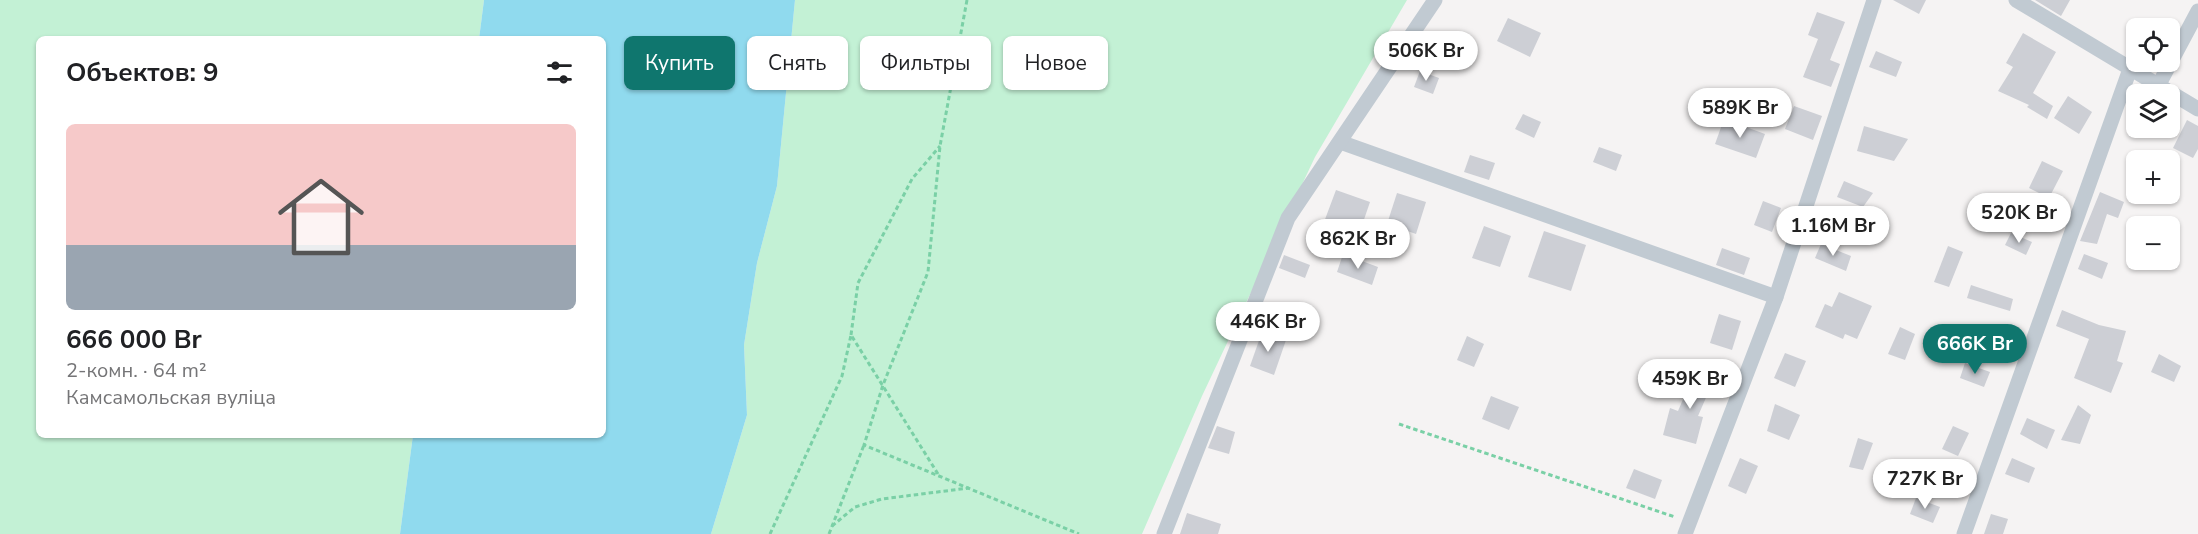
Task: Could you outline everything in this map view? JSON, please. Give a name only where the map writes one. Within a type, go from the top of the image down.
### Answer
[{"type":"street","points":[[1164,534],[1288,218],[1435,0]]},
{"type":"street","points":[[1687,528],[1776,297],[1874,0]]},
{"type":"street","points":[[2016,0],[2126,67]]},
{"type":"street","points":[[2159,84],[2198,11]]},
{"type":"street","points":[[1964,534],[2129,72]]},
{"type":"street","points":[[2135,72],[2155,84]]},
{"type":"street","points":[[2180,99],[2198,109]]},
{"type":"street","points":[[1340,142],[1776,297]]},
{"type":"path","points":[[829,534],[864,445],[883,384],[928,272],[940,146],[967,0]]},
{"type":"path","points":[[770,534],[842,376],[851,335],[858,283],[912,179],[940,146]]},
{"type":"path","points":[[851,335],[939,476]]},
{"type":"path","points":[[1399,424],[1687,528]]},
{"type":"path","points":[[864,445],[1079,534]]},
{"type":"path","points":[[832,526],[855,507],[882,499],[970,488]]},
{"type":"green space","points":[[0,0],[484,0],[479,36],[36,36],[36,438],[413,438],[400,534],[0,534]]},
{"type":"green space","points":[[795,0],[1407,0],[1315,157],[1202,396],[1142,534],[711,534],[747,415],[744,345],[757,263],[777,186],[786,90],[848,90],[848,36],[792,36]]},
{"type":"water","points":[[484,0],[795,0],[792,36],[747,36],[747,90],[786,90],[777,186],[757,263],[744,345],[747,415],[711,534],[400,534],[413,438],[606,438],[606,36],[479,36]]},
{"type":"building","points":[[1893,0],[1926,0],[1919,14]]},
{"type":"building","points":[[2035,0],[2070,0],[2061,16]]},
{"type":"building","points":[[1817,12],[1845,22],[1830,60],[1840,64],[1831,87],[1803,77],[1818,39],[1808,35]]},
{"type":"building","points":[[1508,18],[1541,33],[1530,57],[1497,41]]},
{"type":"building","points":[[2023,33],[2056,52],[2033,93],[2053,106],[2047,119],[2027,107],[2029,105],[1998,91],[2013,67],[2006,63]]},
{"type":"building","points":[[1876,51],[1902,62],[1896,77],[1869,67]]},
{"type":"building","points":[[1420,71],[1439,78],[1433,94],[1414,87]]},
{"type":"building","points":[[2068,96],[2092,112],[2079,134],[2054,118]]},
{"type":"building","points":[[1794,106],[1822,116],[1813,140],[1785,129]]},
{"type":"building","points":[[1523,114],[1541,122],[1534,138],[1515,129]]},
{"type":"building","points":[[1724,119],[1765,134],[1756,158],[1715,144]]},
{"type":"building","points":[[2187,120],[2198,126],[2198,149],[2193,158],[2173,148]]},
{"type":"building","points":[[1864,126],[1908,139],[1894,161],[1857,151]]},
{"type":"building","points":[[1599,147],[1622,155],[1616,171],[1593,162]]},
{"type":"building","points":[[1470,155],[1495,163],[1489,180],[1464,172]]},
{"type":"building","points":[[2042,161],[2063,171],[2049,198],[2029,188]]},
{"type":"building","points":[[1844,181],[1873,193],[1863,207],[1837,197]]},
{"type":"building","points":[[1336,190],[1370,202],[1359,234],[1324,222]]},
{"type":"building","points":[[2100,192],[2124,202],[2118,218],[2107,214],[2097,244],[2080,241]]},
{"type":"building","points":[[1397,193],[1426,202],[1416,234],[1387,224]]},
{"type":"building","points":[[1763,201],[1781,208],[1772,232],[1754,225]]},
{"type":"building","points":[[1484,226],[1511,236],[1500,267],[1472,258]]},
{"type":"building","points":[[1544,231],[1586,245],[1571,291],[1528,277]]},
{"type":"building","points":[[2011,233],[2032,242],[2026,255],[2005,245]]},
{"type":"building","points":[[1821,244],[1851,256],[1846,271],[1815,258]]},
{"type":"building","points":[[1948,246],[1963,252],[1949,287],[1934,282]]},
{"type":"building","points":[[1722,248],[1750,258],[1744,275],[1716,265]]},
{"type":"building","points":[[1343,254],[1378,267],[1372,285],[1337,272]]},
{"type":"building","points":[[2084,254],[2108,263],[2102,279],[2078,269]]},
{"type":"building","points":[[1284,255],[1310,265],[1305,278],[1279,268]]},
{"type":"building","points":[[1971,285],[2013,299],[2010,311],[1967,298]]},
{"type":"building","points":[[1839,292],[1872,306],[1857,339],[1845,334],[1843,339],[1815,327],[1825,304],[1832,307]]},
{"type":"building","points":[[2062,310],[2099,325],[2126,331],[2117,361],[2123,363],[2111,393],[2074,378],[2089,339],[2056,326]]},
{"type":"building","points":[[1719,314],[1741,321],[1732,350],[1710,343]]},
{"type":"building","points":[[2000,324],[2015,330],[2008,349],[1993,344]]},
{"type":"building","points":[[1900,327],[1915,334],[1905,360],[1888,354]]},
{"type":"building","points":[[1262,332],[1286,340],[1274,375],[1250,366]]},
{"type":"building","points":[[1467,336],[1484,344],[1474,367],[1457,360]]},
{"type":"building","points":[[1785,353],[1806,361],[1795,387],[1774,378]]},
{"type":"building","points":[[2159,354],[2181,366],[2174,382],[2151,372]]},
{"type":"building","points":[[1965,363],[1990,372],[1984,387],[1960,378]]},
{"type":"building","points":[[1696,369],[1715,377],[1698,416],[1703,417],[1696,444],[1663,435],[1670,408],[1678,411]]},
{"type":"building","points":[[1491,396],[1519,407],[1509,430],[1482,419]]},
{"type":"building","points":[[1775,404],[1800,415],[1789,440],[1767,431]]},
{"type":"building","points":[[2078,405],[2091,415],[2080,444],[2061,440]]},
{"type":"building","points":[[2027,418],[2055,430],[2047,449],[2020,434]]},
{"type":"building","points":[[1217,426],[1235,432],[1229,454],[1208,448]]},
{"type":"building","points":[[1953,426],[1969,433],[1958,456],[1942,449]]},
{"type":"building","points":[[1858,438],[1873,443],[1863,470],[1849,467]]},
{"type":"building","points":[[1740,458],[1758,466],[1746,494],[1728,486]]},
{"type":"building","points":[[2012,458],[2035,468],[2029,483],[2005,474]]},
{"type":"building","points":[[1634,469],[1662,480],[1655,499],[1626,488]]},
{"type":"building","points":[[1916,498],[1940,507],[1933,523],[1910,514]]},
{"type":"building","points":[[1187,513],[1221,524],[1218,534],[1180,534]]},
{"type":"building","points":[[1991,514],[2008,519],[2003,534],[1984,534]]}]
